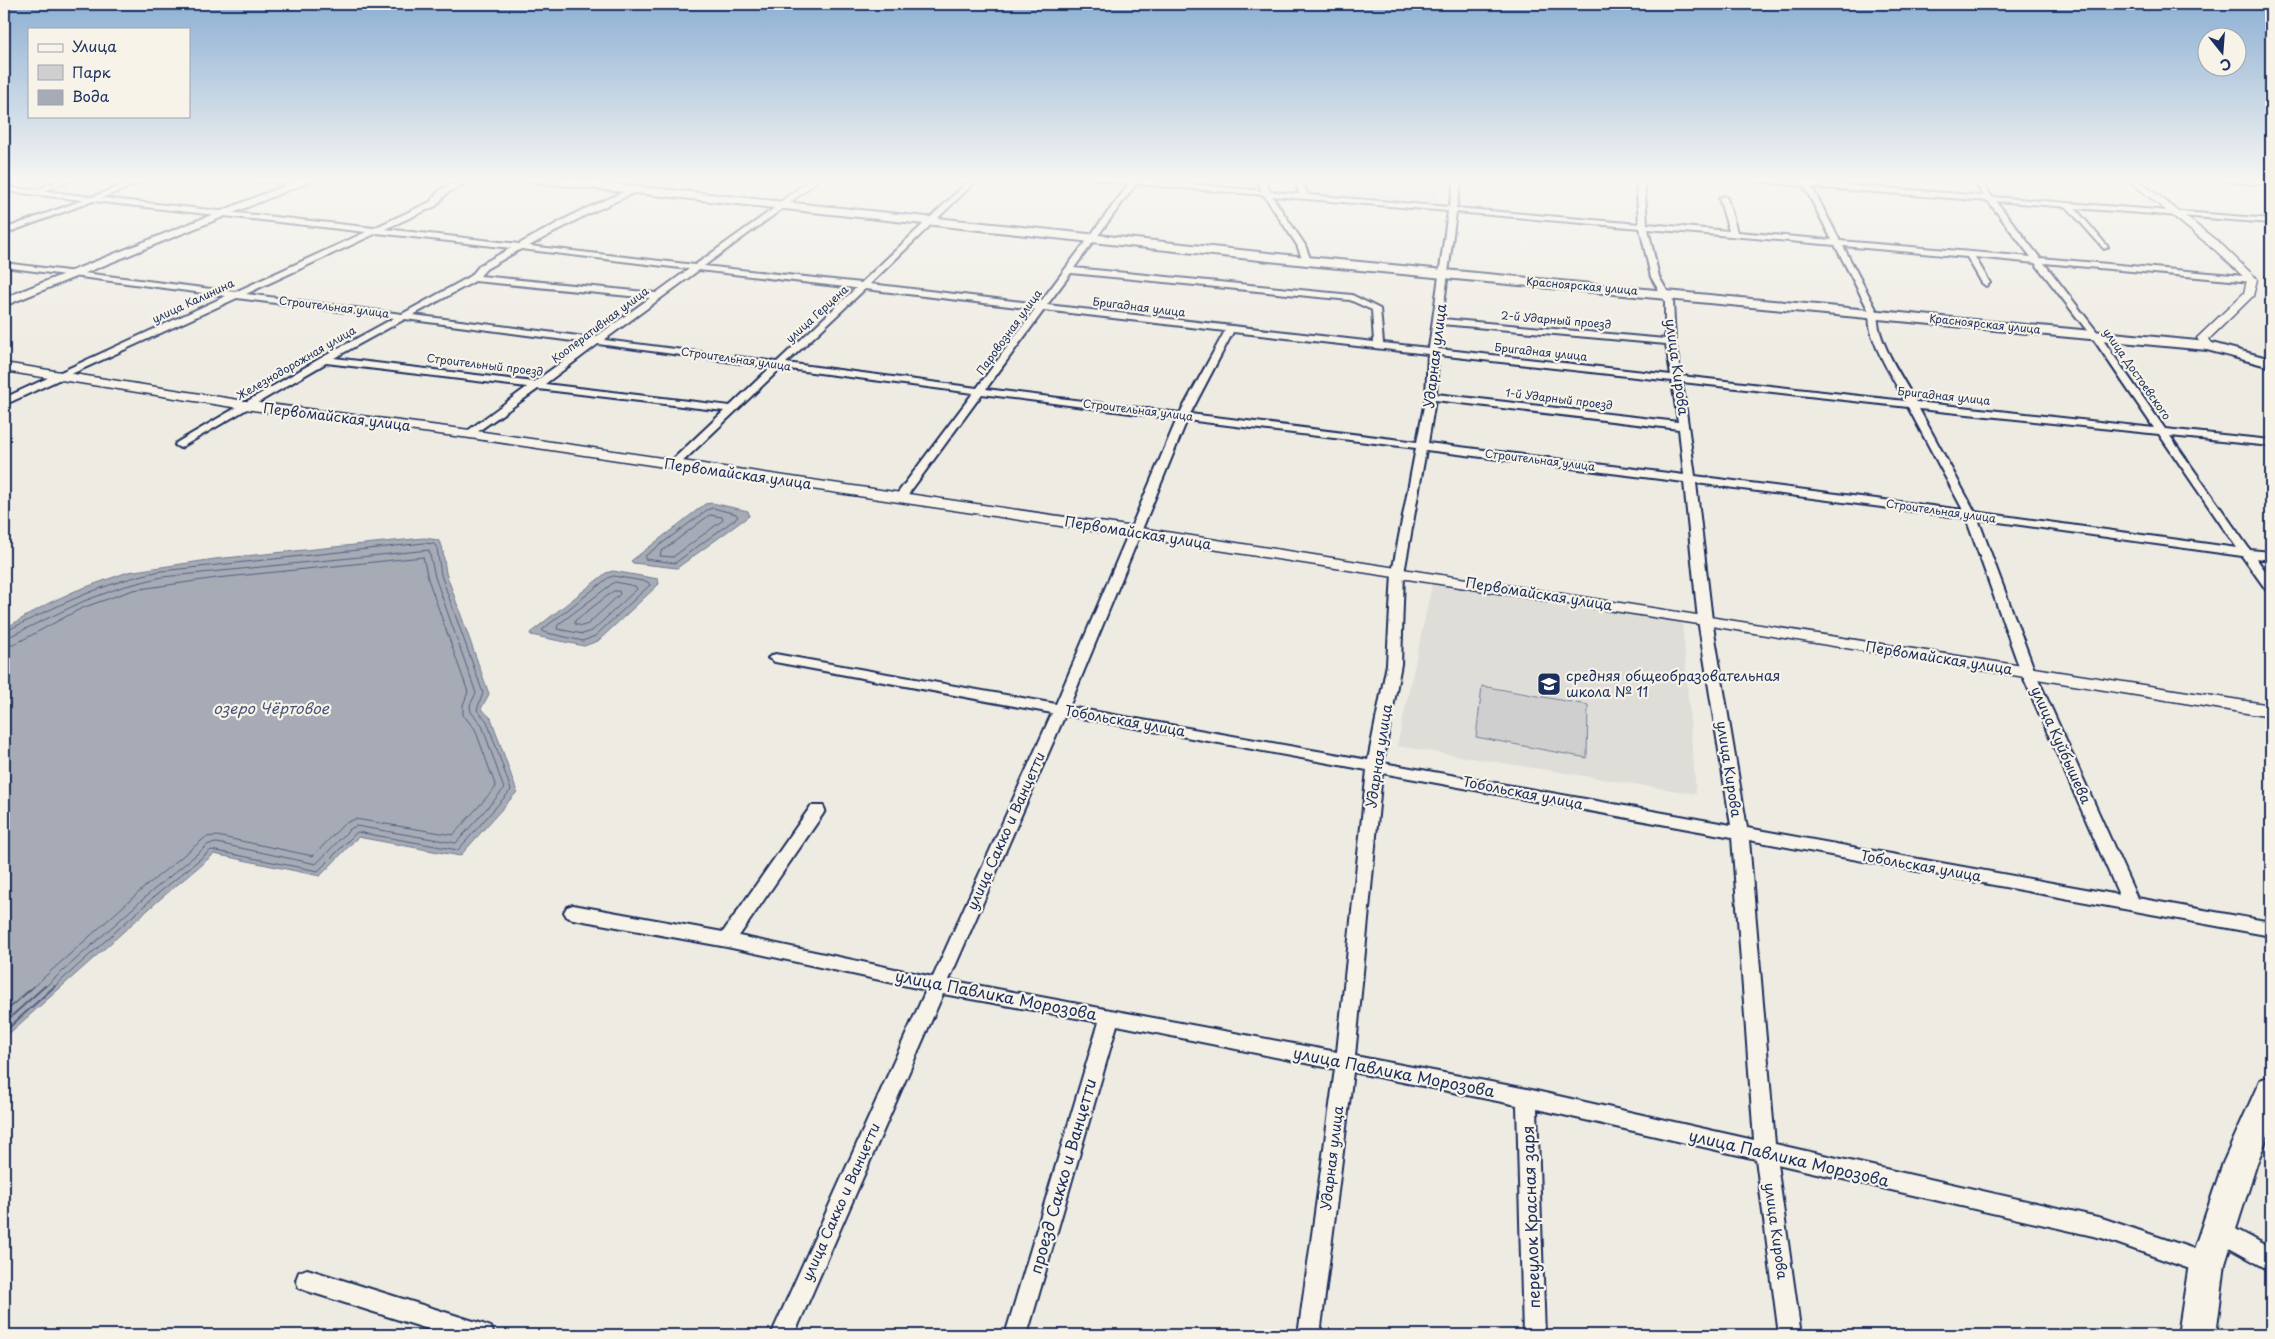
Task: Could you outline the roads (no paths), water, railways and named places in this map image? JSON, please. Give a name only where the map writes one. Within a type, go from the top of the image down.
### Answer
[{"type":"main road","points":[[4,302],[156,241]]},
{"type":"main road","name":"Красноярская улица","points":[[1117,241],[2208,346],[2271,363]]},
{"type":"main road","points":[[2197,1335],[2207,1264],[2240,1163],[2271,1090]]},
{"type":"street","name":"улица Калинина","points":[[4,402],[232,295],[352,241]]},
{"type":"street","name":"Бригадная улица","points":[[467,241],[866,285],[1379,346],[2271,443]]},
{"type":"street","name":"Железнодорожная улица","points":[[180,445],[324,360],[474,278],[483,267],[532,241]]},
{"type":"street","name":"Кооперативная улица","points":[[470,434],[731,241]]},
{"type":"street","name":"улица Герцена","points":[[673,465],[911,241]]},
{"type":"street","name":"Паровозная улица","points":[[900,498],[1090,241]]},
{"type":"street","points":[[1298,241],[1306,260]]},
{"type":"street","name":"Ударная улица","points":[[1309,1335],[1345,1063],[1375,765],[1394,664],[1398,573],[1431,396],[1433,352],[1439,321],[1449,241]]},
{"type":"street","name":"улица Кирова","points":[[1646,241],[1660,293],[1669,301],[1670,342],[1678,378],[1705,620],[1740,834],[1766,1152],[1790,1335]]},
{"type":"street","points":[[1808,241],[2252,279]]},
{"type":"street","name":"улица Достоевского","points":[[2024,241],[2095,335],[2271,588]]},
{"type":"street","points":[[2099,241],[2104,247]]},
{"type":"street","points":[[2211,241],[2252,279]]},
{"type":"street","name":"улица Куйбышева","points":[[1837,244],[1874,313],[1872,323],[1885,354],[1971,515],[2028,672],[2131,903]]},
{"type":"street","points":[[1970,255],[1986,283]]},
{"type":"street","name":"Строительная улица","points":[[4,265],[599,340],[980,391],[1423,444],[2271,556]]},
{"type":"street","points":[[1069,270],[1352,298],[1364,302],[1376,310],[1379,346]]},
{"type":"street","points":[[474,278],[656,296]]},
{"type":"street","points":[[2208,346],[2203,338],[2249,294],[2252,279]]},
{"type":"street","name":"2-й Ударный проезд","points":[[1439,321],[1670,342]]},
{"type":"street","name":"улица Сакко и Ванцетти","points":[[782,1335],[936,985],[1061,709],[1184,415],[1230,329]]},
{"type":"street","name":"Строительный проезд","points":[[324,360],[538,384],[732,409]]},
{"type":"street","name":"Первомайская улица","points":[[4,367],[245,405],[470,434],[1134,532],[1705,620],[2271,711]]},
{"type":"street","name":"1-й Ударный проезд","points":[[1431,396],[1684,426]]},
{"type":"street","name":"Тобольская улица","points":[[775,658],[1375,765],[1740,834],[2271,929]]},
{"type":"street","points":[[727,940],[817,810]]},
{"type":"street","name":"улица Павлика Морозова","points":[[573,912],[727,940],[936,985],[1110,1016],[1527,1098],[2102,1228],[2207,1264]]},
{"type":"street","name":"проезд Сакко и Ванцетти","points":[[1016,1335],[1110,1016]]},
{"type":"street","name":"переулок Красная заря","points":[[1527,1098],[1534,1335]]},
{"type":"street","points":[[2219,1231],[2271,1260]]},
{"type":"street","points":[[307,1280],[483,1335]]},
{"type":"water","points":[[712,503],[748,511],[749,516],[677,568],[633,563],[631,561],[705,504]]},
{"type":"water","name":"озеро Чёртовое","points":[[424,538],[438,540],[442,546],[446,573],[489,694],[481,709],[491,718],[517,792],[460,856],[358,837],[320,876],[214,854],[159,900],[4,1038],[4,629],[47,604],[75,591],[128,572],[215,559]]},
{"type":"water","points":[[613,571],[658,579],[659,584],[598,641],[584,646],[531,635],[530,633],[606,573]]},
{"type":"place","name":"средняя общеобразовательная школа № 11","points":[[1549,684]]}]
